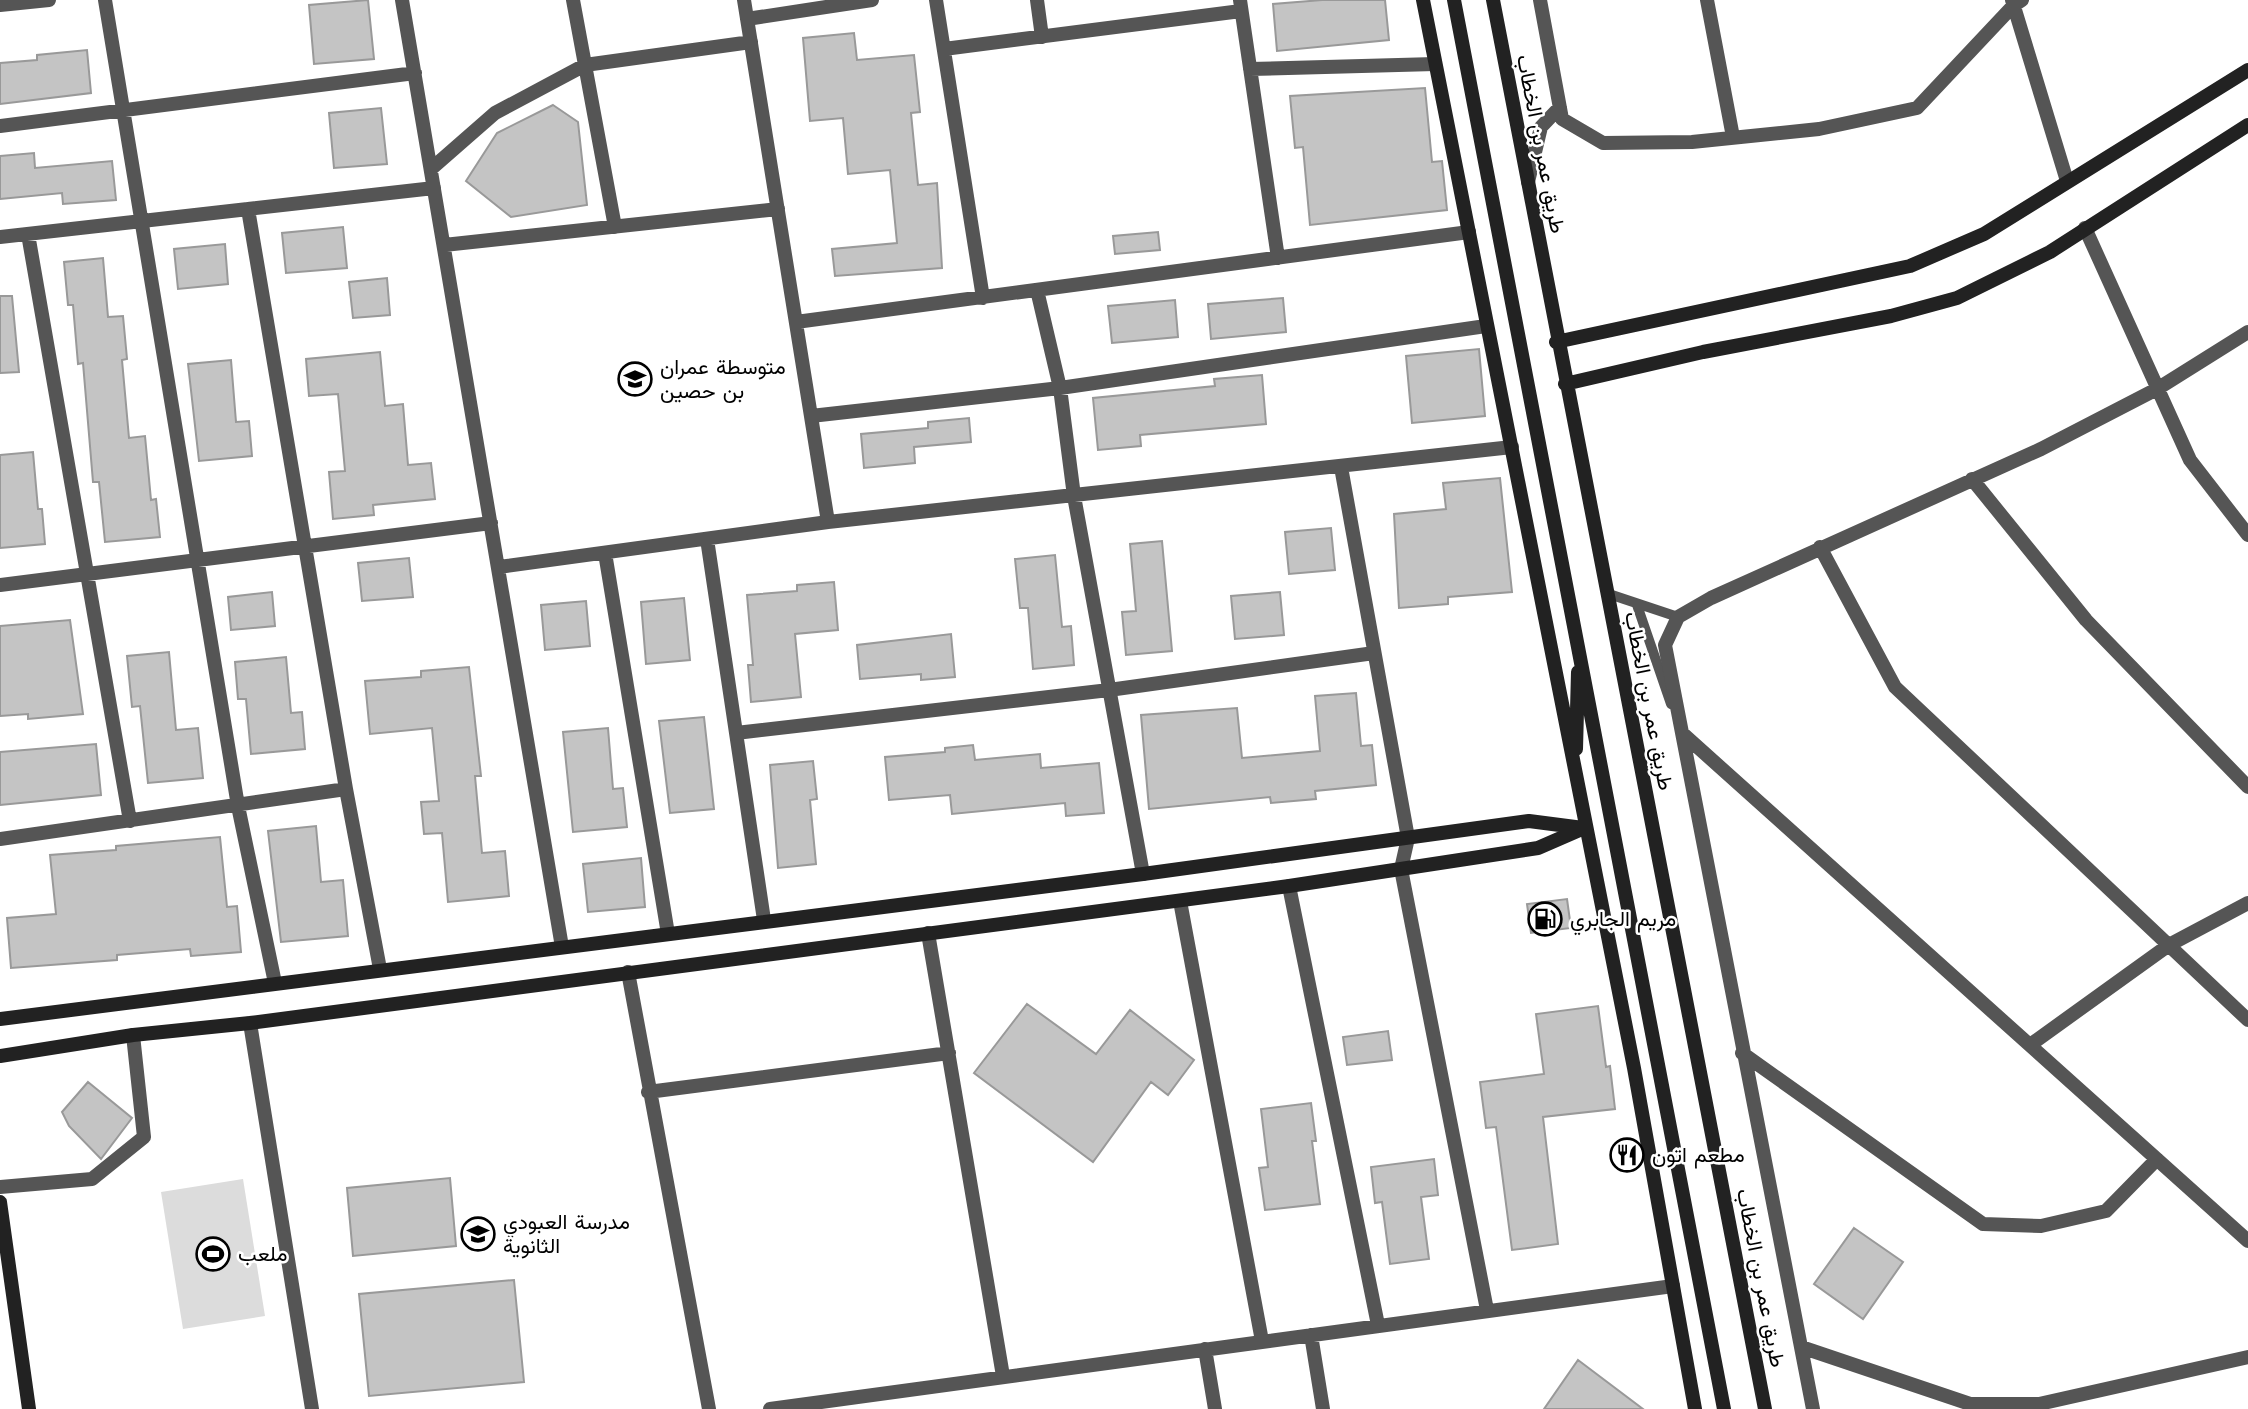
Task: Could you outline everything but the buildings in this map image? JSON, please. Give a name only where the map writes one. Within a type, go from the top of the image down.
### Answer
[{"type":"street","points":[[0,5],[49,0]]},
{"type":"street","points":[[104,0],[238,806],[275,983]]},
{"type":"street","points":[[402,0],[562,947]]},
{"type":"street","points":[[573,0],[615,226]]},
{"type":"street","points":[[744,0],[828,522]]},
{"type":"street","points":[[747,19],[872,0]]},
{"type":"street","points":[[936,0],[983,298]]},
{"type":"street","points":[[1037,0],[1042,37]]},
{"type":"street","points":[[1423,0],[1584,828],[1634,1068],[1696,1407]]},
{"type":"street","points":[[1454,0],[1724,1409]]},
{"type":"street","name":"طريق عمر بن الخطاب","points":[[1493,0],[1556,342],[1765,1409]]},
{"type":"street","points":[[1540,0],[1562,119],[1603,143],[1733,138],[1819,129],[1917,108],[2015,2]]},
{"type":"street","points":[[1707,0],[1733,138]]},
{"type":"street","points":[[2015,2],[2067,181]]},
{"type":"street","points":[[944,50],[1240,5],[1278,258]]},
{"type":"street","points":[[431,169],[495,113],[585,65],[751,42]]},
{"type":"street","points":[[1250,69],[1435,64]]},
{"type":"street","points":[[1556,342],[1910,266],[1984,234],[2248,70]]},
{"type":"street","points":[[0,126],[415,73]]},
{"type":"street","points":[[1528,183],[1541,127],[1560,107]]},
{"type":"street","points":[[1565,384],[1703,352],[1891,316],[1957,298],[2050,252],[2248,125]]},
{"type":"street","points":[[0,237],[434,188]]},
{"type":"street","points":[[248,208],[346,789],[380,969]]},
{"type":"street","points":[[444,245],[778,209]]},
{"type":"street","points":[[2085,228],[2190,460],[2248,535]]},
{"type":"street","points":[[796,322],[1469,232]]},
{"type":"street","points":[[28,234],[85,575],[130,821]]},
{"type":"street","points":[[1037,290],[1059,388],[1074,496],[1143,874]]},
{"type":"street","points":[[811,416],[1059,388],[1486,326]]},
{"type":"street","points":[[1813,1409],[1665,645],[1678,617],[1711,598],[2041,449],[2157,389],[2248,332]]},
{"type":"street","points":[[499,567],[828,522],[1512,447]]},
{"type":"street","points":[[1341,467],[1408,838],[1401,869],[1487,1310]]},
{"type":"street","points":[[1972,479],[2086,620],[2248,787]]},
{"type":"street","points":[[0,585],[491,523]]},
{"type":"street","points":[[707,539],[764,920]]},
{"type":"street","points":[[1820,547],[1895,687],[2248,1020]]},
{"type":"street","points":[[605,553],[668,934]]},
{"type":"street","points":[[1575,778],[1578,642]]},
{"type":"street","points":[[736,733],[1109,690],[1374,653]]},
{"type":"street","points":[[1682,733],[2248,1241]]},
{"type":"street","points":[[0,839],[346,789]]},
{"type":"street","points":[[0,1019],[1143,874],[1529,821],[1584,828]]},
{"type":"street","points":[[0,1056],[133,1035],[250,1023],[1289,886],[1538,848],[1584,828]]},
{"type":"street","points":[[1289,886],[1378,1325]]},
{"type":"street","points":[[1180,901],[1262,1341]]},
{"type":"street","points":[[2030,1045],[2169,946],[2248,903]]},
{"type":"street","points":[[928,933],[1003,1376]]},
{"type":"street","points":[[628,972],[648,1092],[709,1409]]},
{"type":"street","points":[[250,1023],[312,1409]]},
{"type":"street","points":[[0,1187],[92,1179],[144,1138],[133,1035]]},
{"type":"street","points":[[648,1092],[949,1053]]},
{"type":"street","points":[[1742,1053],[1983,1224],[2041,1226],[2106,1211],[2157,1159]]},
{"type":"street","points":[[0,1202],[29,1409]]},
{"type":"street","points":[[770,1409],[833,1405],[1003,1376],[1673,1286]]},
{"type":"street","points":[[1311,1335],[1323,1409]]},
{"type":"street","points":[[1801,1347],[1970,1407],[2039,1405],[2248,1357]]},
{"type":"street","points":[[1205,1349],[1215,1409]]},
{"type":"lane","points":[[1606,593],[1678,617]]},
{"type":"lane","points":[[1637,605],[1682,733]]},
{"type":"shaded area","name":"ملعب","points":[[243,1179],[265,1316],[183,1329],[161,1192]]},
{"type":"place","name":"متوسطة عمران بن حصين","points":[[635,379]]},
{"type":"place","name":"مريم الجابري","points":[[1545,919]]},
{"type":"place","name":"مطعم اتون","points":[[1627,1155]]},
{"type":"place","name":"مدرسة العبودي الثانوية","points":[[478,1234]]},
{"type":"place","name":"ملعب","points":[[213,1254]]}]
